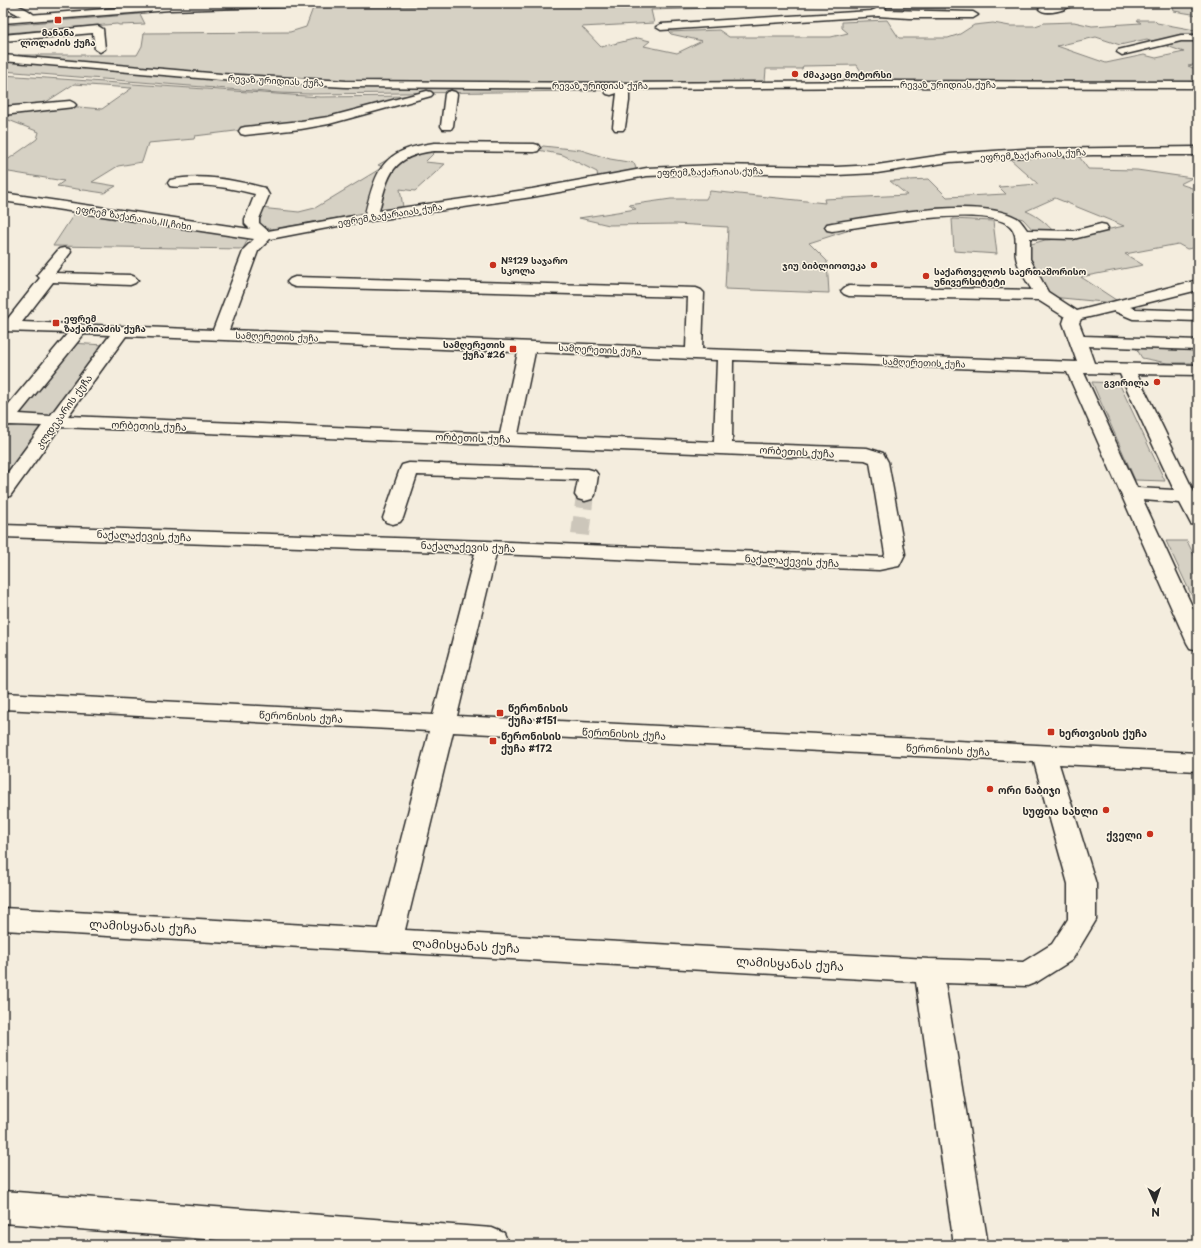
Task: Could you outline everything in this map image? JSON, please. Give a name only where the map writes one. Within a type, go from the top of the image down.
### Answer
[{"type":"street","points":[[3,3],[22,11],[31,17]]},
{"type":"street","points":[[3,20],[170,5],[316,3]]},
{"type":"street","points":[[1044,10],[1062,7],[1069,3]]},
{"type":"street","points":[[661,27],[854,16],[879,8],[909,15],[973,15]]},
{"type":"street","points":[[3,38],[98,29],[100,49]]},
{"type":"street","points":[[3,51],[32,35]]},
{"type":"street","points":[[1122,52],[1164,41],[1181,38],[1198,38]]},
{"type":"street","name":"რევაზ ურიდიას ქუჩა","points":[[3,58],[221,77],[324,83],[623,86],[880,84],[1198,85]]},
{"type":"street","points":[[352,95],[602,93],[614,91],[623,86],[623,101],[619,126]]},
{"type":"street","points":[[245,131],[301,125],[329,120],[427,94]]},
{"type":"street","points":[[447,126],[451,94]]},
{"type":"street","points":[[3,111],[70,105]]},
{"type":"street","points":[[371,216],[381,178],[385,170],[393,162],[410,152],[422,148],[434,147],[534,148]]},
{"type":"street","name":"ეფრემ ზაქარაიას ქუჩა","points":[[265,236],[371,216],[532,193],[647,172],[716,169],[836,171],[877,169],[950,158],[1024,153],[1093,151],[1198,152]]},
{"type":"street","points":[[175,183],[187,181],[226,183],[260,191],[262,195],[252,219],[252,224],[265,236],[251,249],[219,334]]},
{"type":"street","name":"ეფრემ ზაქარაიას III ჩიხი","points":[[3,197],[265,236]]},
{"type":"street","points":[[832,227],[904,216],[942,213],[982,213],[1003,216],[1014,222],[1023,234],[1023,259],[1042,295],[1074,316],[1198,285]]},
{"type":"street","points":[[1023,234],[1073,235],[1101,228]]},
{"type":"street","points":[[64,252],[45,275],[49,277],[130,280]]},
{"type":"street","points":[[7,326],[49,277]]},
{"type":"street","points":[[295,282],[696,293],[694,353]]},
{"type":"street","points":[[849,291],[1042,295]]},
{"type":"street","points":[[1118,306],[1133,314],[1198,316]]},
{"type":"street","points":[[1074,316],[1071,323],[1077,341],[1080,367],[1130,493],[1198,643]]},
{"type":"street","name":"სამღერეთის ქუჩა","points":[[7,326],[1126,369],[1198,370]]},
{"type":"street","points":[[4,420],[80,328]]},
{"type":"street","name":"კლდეკარის ქუჩა","points":[[3,492],[122,330]]},
{"type":"street","points":[[1077,341],[1198,345]]},
{"type":"street","points":[[496,472],[506,438],[528,346]]},
{"type":"street","points":[[723,448],[725,354]]},
{"type":"street","points":[[1126,369],[1193,497],[1198,520]]},
{"type":"street","name":"ორბეთის ქუჩა","points":[[4,420],[506,438],[867,454],[876,457],[879,462],[888,522]]},
{"type":"street","points":[[393,518],[409,469],[588,475],[585,495]]},
{"type":"street","points":[[1130,493],[1193,497]]},
{"type":"street","name":"ნაქალაქევის ქუჩა","points":[[3,531],[487,547],[579,543],[879,564],[892,562],[895,554],[888,522]]},
{"type":"street","points":[[389,940],[487,547]]},
{"type":"street","name":"წერონისის ქუჩა","points":[[3,701],[1198,762]]},
{"type":"street","name":"ლამისყანას ქუჩა","points":[[3,919],[929,971],[1027,974],[1062,952],[1082,920],[1082,884],[1044,754]]},
{"type":"street","points":[[929,971],[971,1245]]},
{"type":"street","points":[[3,1208],[492,1245]]},
{"type":"shaded area","points":[[650,3],[866,3],[651,10],[654,23],[582,27],[601,47],[638,38],[650,41],[644,46],[677,53],[702,41],[671,34],[669,32],[719,30],[729,37],[831,37],[848,33],[842,28],[842,22],[887,20],[899,38],[948,38],[960,34],[974,25],[993,23],[1010,26],[1035,26],[1044,23],[1074,22],[1092,26],[1141,23],[1137,20],[1154,20],[1157,23],[1195,30],[1198,29],[1198,64],[1188,66],[1198,70],[1198,83],[867,81],[857,65],[803,66],[802,69],[766,69],[765,82],[336,82],[159,70],[18,55],[137,55],[142,46],[144,33],[290,32],[306,27],[313,8]],"holes":[[[1096,37],[1120,45],[1147,39],[1184,52],[1156,58],[1144,55],[1106,63],[1057,46]]]},
{"type":"shaded area","points":[[866,3],[937,3],[946,9],[867,7]]},
{"type":"shaded area","points":[[1198,6],[1198,15],[1174,11],[1173,7]]},
{"type":"shaded area","points":[[140,14],[145,24],[117,24],[8,33],[8,25]]},
{"type":"shaded area","points":[[3,60],[323,85],[605,88],[592,91],[278,93],[3,71]]},
{"type":"shaded area","points":[[3,75],[320,97],[411,97],[334,117],[300,123],[195,136],[194,139],[148,143],[142,162],[118,166],[92,182],[116,186],[104,193],[57,186],[64,181],[3,171],[3,163],[37,139],[39,132],[6,119],[3,120]],"holes":[[[74,84],[132,88],[102,109],[43,104]]]},
{"type":"shaded area","points":[[543,146],[581,150],[610,159],[634,163],[637,171],[598,178],[597,172],[563,155],[538,150]]},
{"type":"shaded area","points":[[438,149],[425,162],[445,164],[415,191],[400,189],[403,207],[272,229],[260,227],[256,222],[260,208],[299,212],[315,208],[383,167],[378,165],[397,154]]},
{"type":"shaded area","points":[[1078,155],[1088,169],[1137,170],[1192,178],[1180,184],[1198,190],[1198,247],[1187,249],[1178,244],[1125,254],[1143,265],[1081,277],[1119,302],[1114,303],[1051,297],[1029,262],[1028,245],[1045,240],[1064,239],[1124,226],[1055,198],[1026,211],[1042,220],[1055,233],[1034,231],[1023,219],[1006,214],[902,214],[911,220],[859,227],[809,243],[827,261],[829,293],[725,289],[728,227],[676,224],[609,225],[579,218],[636,209],[629,205],[671,199],[706,199],[710,191],[825,203],[824,199],[907,195],[890,181],[929,179],[947,197],[1006,194],[999,187],[1038,184],[1009,158]]},
{"type":"shaded area","points":[[76,211],[249,237],[243,249],[53,246]]},
{"type":"shaded area","points":[[952,219],[993,221],[997,254],[954,251]]},
{"type":"shaded area","points":[[71,343],[104,345],[3,480],[3,430]]},
{"type":"shaded area","points":[[1136,348],[1198,351],[1198,363],[1167,363],[1142,358]]},
{"type":"shaded area","points":[[1092,382],[1119,383],[1165,481],[1135,480]]},
{"type":"shaded area","points":[[1166,541],[1187,541],[1198,563],[1198,609]]},
{"type":"tunnel","points":[[580,535],[585,495]]},
{"type":"place","name":"მანანა ლოლაძის ქუჩა","points":[[58,20]]},
{"type":"place","name":"ძმაკაცი მოტორსი","points":[[795,74]]},
{"type":"place","name":"№129 საჯარო სკოლა","points":[[493,265]]},
{"type":"place","name":"ჯიუ ბიბლიოთეკა","points":[[874,265]]},
{"type":"place","name":"საქართველოს საერთაშორისო უნივერსიტეტი","points":[[926,276]]},
{"type":"place","name":"ეფრემ ზაქარიაძის ქუჩა","points":[[56,323]]},
{"type":"place","name":"სამღერეთის ქუჩა #26","points":[[513,349]]},
{"type":"place","name":"გვირილა","points":[[1157,382]]},
{"type":"place","name":"წერონისის ქუჩა #151","points":[[500,713]]},
{"type":"place","name":"ხერთვისის ქუჩა","points":[[1051,732]]},
{"type":"place","name":"წერონისის ქუჩა #172","points":[[493,741]]},
{"type":"place","name":"ორი ნაბიჯი","points":[[990,789]]},
{"type":"place","name":"სუფთა სახლი","points":[[1106,810]]},
{"type":"place","name":"ქველი","points":[[1150,834]]}]
